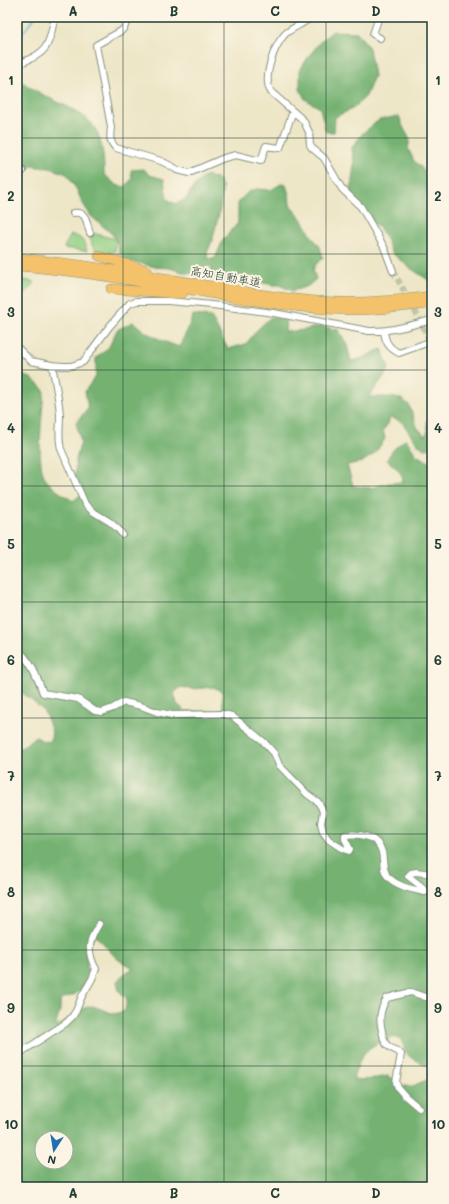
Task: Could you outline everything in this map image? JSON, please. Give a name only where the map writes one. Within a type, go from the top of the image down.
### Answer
[{"type":"highway","points":[[98,256],[162,274],[242,290],[255,297]]},
{"type":"highway","name":"高知自動車道","points":[[17,258],[102,268],[319,309],[384,309],[432,303]]},
{"type":"highway","name":"高知自動車道","points":[[17,266],[102,275],[255,297],[351,302],[384,301],[432,296]]},
{"type":"highway","points":[[111,289],[255,297]]},
{"type":"street","points":[[17,65],[36,56],[45,48],[55,17]]},
{"type":"street","points":[[129,17],[121,31],[96,45],[111,127],[110,138],[112,144],[116,148],[161,161],[177,170],[189,173],[224,158],[236,155],[260,160],[266,146],[280,148],[293,111]]},
{"type":"street","points":[[312,17],[286,33],[280,40],[274,53],[267,79],[268,88],[303,120],[307,126],[312,148],[324,158],[342,189],[361,206],[384,247],[393,270]]},
{"type":"street","points":[[379,17],[373,34],[380,38]]},
{"type":"street","points":[[17,176],[23,171]]},
{"type":"street","points":[[73,213],[80,213],[85,216],[90,233]]},
{"type":"street","points":[[17,347],[31,361],[52,366],[71,366],[83,362],[109,327],[130,303],[138,301],[168,301],[274,313],[369,331],[384,331],[432,320]]},
{"type":"street","points":[[384,331],[388,344],[399,353],[431,339]]},
{"type":"street","points":[[52,366],[60,416],[59,437],[61,449],[85,504],[92,511],[110,522],[122,534]]},
{"type":"street","points":[[17,650],[33,668],[43,693],[78,699],[95,711],[102,712],[124,702],[172,715],[223,714],[232,716],[263,741],[274,753],[279,765],[322,807],[323,812],[321,823],[323,832],[329,840],[349,851],[350,849],[344,839],[345,835],[353,834],[371,838],[379,844],[382,852],[385,874],[400,885],[425,892],[421,886],[408,876],[411,873],[416,872],[432,874]]},
{"type":"street","points":[[17,1055],[66,1023],[76,1011],[96,969],[89,949],[92,936],[99,924]]},
{"type":"street","points":[[419,1108],[398,1088],[396,1082],[401,1054],[386,1045],[380,1019],[383,1004],[387,998],[410,992],[425,997],[429,997],[432,994]]},
{"type":"green space","points":[[333,31],[357,32],[369,48],[374,76],[366,96],[354,108],[335,117],[334,132],[326,132],[320,108],[305,99],[300,89],[300,70],[321,41]]},
{"type":"green space","points":[[17,79],[49,98],[77,112],[89,121],[100,139],[103,154],[104,174],[116,185],[125,187],[132,179],[131,170],[144,169],[149,175],[164,179],[167,199],[176,204],[186,199],[195,185],[206,175],[219,180],[223,187],[219,214],[212,241],[207,253],[208,259],[215,259],[223,240],[238,223],[238,202],[248,192],[256,189],[271,190],[281,184],[286,185],[290,205],[306,225],[310,234],[320,247],[323,258],[316,264],[313,270],[316,279],[308,286],[293,291],[279,285],[272,285],[234,275],[209,279],[212,267],[208,266],[196,273],[186,273],[170,268],[156,267],[125,260],[119,252],[118,244],[112,234],[91,216],[67,174],[50,168],[30,166],[20,169],[17,173]]},
{"type":"green space","points":[[399,116],[410,140],[408,148],[414,161],[424,170],[428,186],[425,202],[432,216],[432,281],[410,268],[392,253],[380,228],[370,220],[355,201],[351,188],[354,165],[352,148],[362,134],[379,120]]},
{"type":"green space","points":[[89,232],[115,239],[115,251],[103,253],[96,250],[93,247]]},
{"type":"green space","points":[[71,235],[82,240],[87,251],[64,248]]},
{"type":"green space","points":[[17,279],[34,283],[25,294],[19,293],[17,291]]},
{"type":"green space","points":[[193,315],[211,317],[228,349],[246,344],[258,329],[271,317],[286,320],[285,332],[321,326],[339,330],[347,345],[351,361],[363,358],[382,349],[389,369],[369,397],[401,399],[409,405],[417,427],[425,436],[428,431],[427,421],[432,426],[432,448],[424,449],[416,442],[402,422],[390,417],[388,424],[383,430],[385,439],[374,454],[362,462],[347,465],[353,486],[371,488],[388,483],[403,482],[400,472],[387,460],[393,451],[406,439],[416,455],[429,462],[432,466],[432,480],[429,497],[432,499],[432,1071],[426,1065],[410,1057],[406,1053],[401,1039],[393,1038],[380,1042],[368,1049],[359,1062],[353,1079],[366,1080],[387,1076],[397,1081],[402,1086],[413,1086],[432,1079],[432,1187],[17,1187],[17,750],[36,737],[43,741],[50,742],[52,732],[46,715],[41,708],[17,689],[17,374],[31,378],[44,390],[40,450],[43,472],[46,480],[52,486],[73,501],[82,494],[75,477],[76,459],[81,442],[76,422],[88,409],[85,391],[96,376],[96,358],[109,347],[117,330],[133,322],[147,333],[179,347]],"holes":[[[181,687],[192,689],[214,687],[222,692],[223,711],[185,711],[177,704],[174,693]],[[95,936],[119,960],[133,968],[117,981],[119,991],[127,999],[125,1011],[114,1014],[93,1006],[84,1008],[56,1027],[61,999],[69,997],[80,991],[86,982],[87,949]]]},
{"type":"waterway","points":[[17,35],[25,30],[35,17]]},
{"type":"tunnel","points":[[393,271],[428,337]]}]
